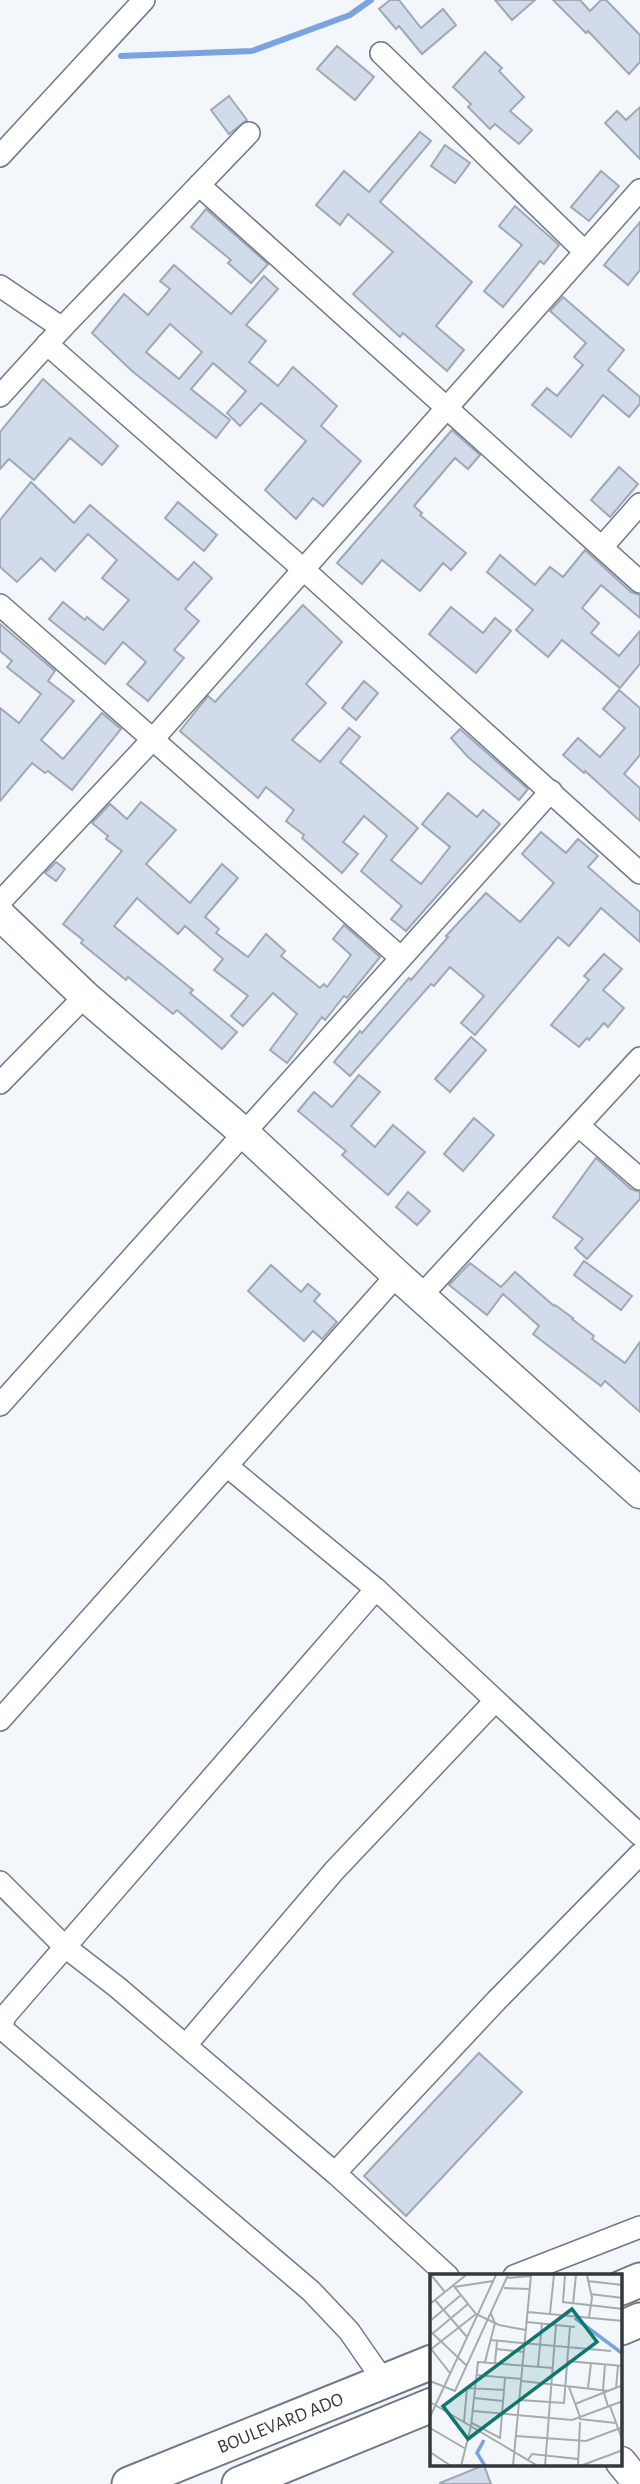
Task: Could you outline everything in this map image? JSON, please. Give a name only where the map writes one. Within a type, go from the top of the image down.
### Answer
[{"type":"main road","points":[[622,2288],[640,2280]]},
{"type":"main road","points":[[622,2328],[640,2320]]},
{"type":"main road","name":"BOULEVARD ADO","points":[[129,2484],[430,2363]]},
{"type":"main road","points":[[239,2484],[430,2405]]},
{"type":"street","points":[[0,156],[144,0]]},
{"type":"street","points":[[381,53],[585,252]]},
{"type":"street","points":[[0,396],[249,133]]},
{"type":"street","points":[[199,185],[640,582]]},
{"type":"street","points":[[0,902],[153,739],[640,190]]},
{"type":"street","points":[[0,286],[62,328]]},
{"type":"street","points":[[47,344],[303,569],[640,873]]},
{"type":"street","points":[[602,547],[640,504]]},
{"type":"street","points":[[0,605],[400,957]]},
{"type":"street","points":[[0,1405],[551,791]]},
{"type":"street","points":[[0,915],[85,996],[243,1132],[397,1275],[639,1491]]},
{"type":"street","points":[[0,1083],[85,996]]},
{"type":"street","points":[[421,1296],[640,1058]]},
{"type":"street","points":[[579,1126],[640,1178]]},
{"type":"street","points":[[0,1720],[397,1275]]},
{"type":"street","points":[[227,1465],[376,1590],[640,1835]]},
{"type":"street","points":[[376,1590],[64,1946],[5,2016],[2,2026],[312,2291],[349,2331],[383,2380]]},
{"type":"street","points":[[186,2045],[334,1871],[495,1701]]},
{"type":"street","points":[[335,2173],[496,2001],[640,1854]]},
{"type":"street","points":[[0,1882],[64,1946],[117,1987],[335,2173],[446,2274]]},
{"type":"street","points":[[519,2274],[640,2227]]},
{"type":"street","points":[[622,2463],[639,2484]]},
{"type":"building","points":[[390,0],[399,0],[421,28],[443,9],[456,25],[422,54],[399,26],[396,29],[379,9]]},
{"type":"building","points":[[495,0],[535,0],[512,20]]},
{"type":"building","points":[[553,0],[580,0],[590,11],[601,0],[606,0],[640,35],[640,62],[629,74],[588,31],[586,33]]},
{"type":"building","points":[[337,46],[374,77],[355,100],[317,69]]},
{"type":"building","points":[[485,52],[502,68],[499,71],[524,97],[510,111],[532,130],[519,144],[495,124],[490,129],[468,107],[471,104],[453,87]]},
{"type":"building","points":[[229,96],[247,120],[229,134],[211,110]]},
{"type":"building","points":[[640,107],[640,159],[605,123],[617,111],[626,120]]},
{"type":"building","points":[[420,132],[431,141],[380,202],[472,282],[436,326],[464,350],[447,371],[403,333],[400,337],[353,294],[393,252],[348,214],[340,225],[316,205],[344,171],[369,192]]},
{"type":"building","points":[[445,145],[470,163],[455,183],[431,166]]},
{"type":"building","points":[[601,171],[619,186],[589,221],[571,207]]},
{"type":"building","points":[[515,206],[559,245],[544,264],[540,261],[503,307],[484,291],[522,245],[499,226]]},
{"type":"building","points":[[206,209],[268,264],[251,283],[228,263],[231,260],[191,227]]},
{"type":"building","points":[[640,222],[640,270],[628,285],[604,265]]},
{"type":"building","points":[[174,265],[231,314],[264,276],[278,289],[246,325],[266,341],[249,362],[278,386],[293,367],[318,389],[337,406],[321,426],[361,461],[323,506],[313,498],[296,519],[265,490],[306,441],[261,403],[240,426],[227,413],[246,391],[213,363],[191,389],[230,420],[216,438],[132,371],[92,333],[124,294],[148,315],[170,289],[160,281]],"holes":[[[170,324],[202,352],[179,379],[146,352]]]},
{"type":"building","points":[[563,297],[624,350],[608,370],[640,397],[640,404],[629,417],[603,395],[571,437],[532,405],[547,388],[557,396],[583,365],[574,357],[586,343],[550,311]]},
{"type":"building","points":[[43,379],[118,446],[102,465],[70,438],[34,480],[9,459],[0,469],[0,432]]},
{"type":"building","points":[[452,430],[480,455],[468,469],[455,458],[414,506],[422,513],[420,515],[466,553],[451,570],[443,563],[420,591],[382,560],[362,584],[337,563]]},
{"type":"building","points":[[619,467],[638,484],[610,517],[591,500]]},
{"type":"building","points":[[31,482],[74,523],[90,505],[178,580],[194,562],[212,578],[185,609],[199,621],[174,650],[184,658],[148,701],[127,684],[146,662],[123,642],[105,664],[49,619],[63,602],[85,620],[87,617],[103,630],[129,600],[102,578],[117,560],[88,534],[55,571],[41,558],[17,582],[0,567],[0,520]]},
{"type":"building","points":[[178,502],[217,535],[204,551],[165,518]]},
{"type":"building","points":[[585,550],[631,592],[640,595],[640,618],[601,585],[582,608],[599,623],[591,633],[619,656],[640,631],[640,664],[620,688],[562,640],[548,657],[516,630],[533,610],[487,572],[500,555],[535,585],[550,567],[563,577]]},
{"type":"building","points":[[303,605],[342,642],[306,684],[326,703],[292,740],[320,762],[349,728],[360,737],[340,762],[418,828],[391,860],[421,884],[450,847],[422,824],[448,793],[477,817],[483,810],[500,824],[406,931],[391,919],[402,906],[361,871],[387,836],[364,816],[343,842],[358,854],[342,873],[286,821],[294,810],[266,787],[258,798],[180,731],[208,696],[215,702]]},
{"type":"building","points":[[451,607],[483,633],[495,618],[511,631],[476,673],[429,634]]},
{"type":"building","points":[[0,624],[55,671],[48,681],[74,701],[41,740],[63,759],[102,713],[121,729],[72,790],[48,771],[45,773],[32,763],[0,801],[0,708],[19,723],[41,694],[7,667],[12,661],[0,651]]},
{"type":"building","points":[[364,681],[378,693],[356,720],[342,708]]},
{"type":"building","points":[[619,690],[640,708],[640,755],[624,774],[640,788],[640,821],[585,771],[584,773],[563,755],[578,738],[600,757],[625,728],[603,709]]},
{"type":"building","points":[[460,729],[528,789],[519,800],[468,757],[451,738]]},
{"type":"building","points":[[141,802],[176,830],[146,864],[190,903],[222,864],[238,878],[205,917],[219,929],[216,933],[248,957],[266,934],[285,951],[281,956],[320,988],[324,984],[327,987],[351,955],[333,939],[344,925],[380,957],[347,998],[344,996],[325,1020],[322,1017],[287,1063],[270,1050],[297,1014],[273,993],[243,1026],[231,1016],[248,996],[214,970],[223,959],[185,926],[178,934],[137,898],[114,926],[193,990],[190,993],[237,1032],[222,1049],[177,1010],[173,1014],[128,977],[126,980],[81,943],[83,940],[63,924],[122,851],[106,839],[108,836],[92,823],[110,804],[127,819]]},
{"type":"building","points":[[541,832],[566,853],[578,839],[598,856],[588,867],[640,912],[640,942],[601,908],[569,946],[558,937],[475,1035],[461,1023],[484,996],[450,967],[434,986],[431,984],[350,1076],[334,1062],[409,978],[411,980],[448,937],[446,936],[486,893],[520,922],[554,883],[522,854]]},
{"type":"building","points":[[56,862],[65,869],[56,881],[45,873]]},
{"type":"building","points":[[604,954],[622,969],[603,990],[624,1008],[608,1027],[604,1023],[579,1047],[551,1025],[589,980],[584,976]]},
{"type":"building","points":[[471,1037],[486,1050],[450,1092],[435,1079]]},
{"type":"building","points":[[359,1075],[380,1092],[351,1126],[375,1147],[393,1125],[425,1152],[388,1195],[342,1155],[346,1151],[298,1111],[314,1092],[332,1107]]},
{"type":"building","points":[[474,1118],[494,1135],[463,1171],[444,1154]]},
{"type":"building","points":[[596,1158],[631,1189],[640,1192],[640,1199],[587,1259],[575,1248],[583,1239],[553,1217]]},
{"type":"building","points":[[408,1192],[430,1211],[417,1225],[396,1207]]},
{"type":"building","points":[[584,1261],[632,1296],[621,1310],[574,1275]]},
{"type":"building","points":[[470,1263],[501,1287],[515,1272],[594,1336],[592,1339],[625,1363],[640,1342],[640,1412],[605,1381],[601,1386],[533,1334],[539,1326],[503,1294],[487,1315],[449,1285]]},
{"type":"building","points":[[271,1265],[301,1292],[308,1284],[320,1294],[314,1301],[337,1322],[322,1339],[313,1331],[304,1341],[248,1291]]},
{"type":"building","points":[[479,2053],[522,2092],[406,2216],[364,2176]]},
{"type":"building","points":[[484,2466],[491,2484],[440,2484]]},
{"type":"waterway","points":[[121,56],[252,51],[350,15],[371,0]]}]
